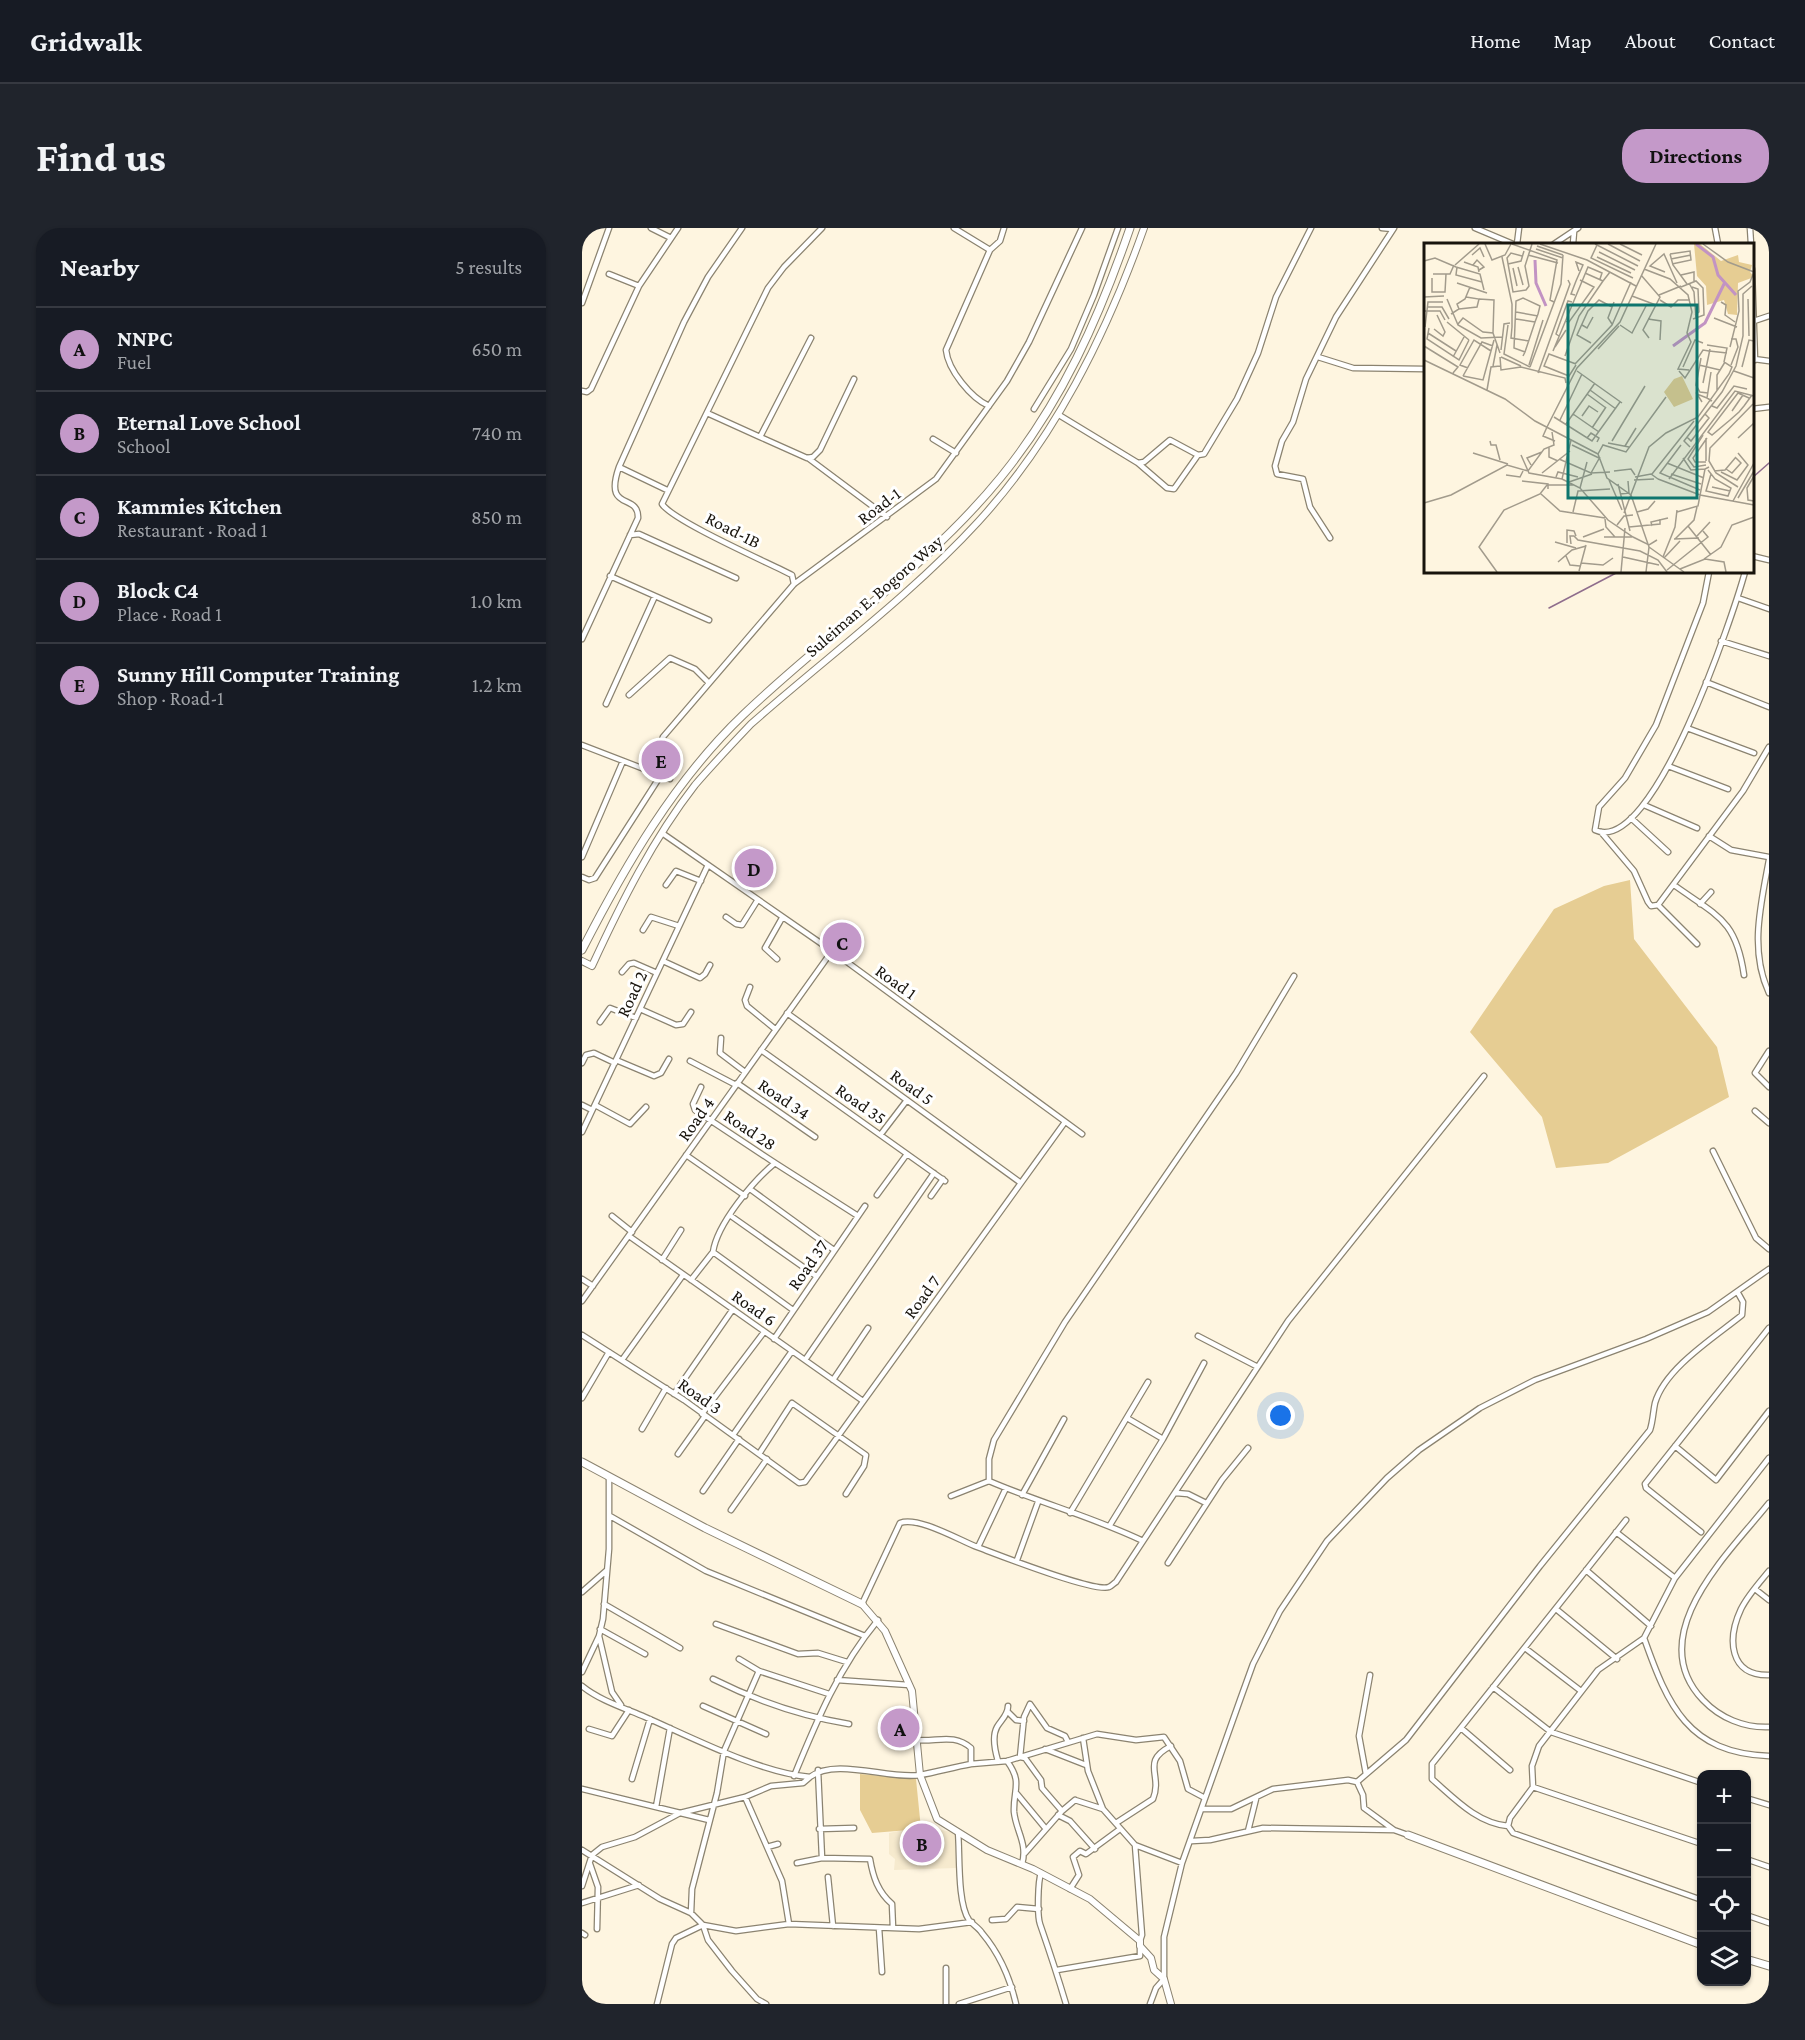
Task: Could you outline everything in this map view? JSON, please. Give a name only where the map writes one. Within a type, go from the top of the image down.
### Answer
[{"type":"main road","name":"Suleiman E. Bogoro Way","points":[[582,950],[621,877],[664,810],[724,734],[759,699],[934,548],[1001,477],[1039,423],[1083,350],[1130,228]]},
{"type":"main road","points":[[582,1462],[705,1528],[862,1604]]},
{"type":"main road","points":[[1408,1835],[1697,1943]]},
{"type":"main road","points":[[1751,1961],[1769,1966]]},
{"type":"street","points":[[582,303],[609,228]]},
{"type":"street","points":[[651,228],[671,237]]},
{"type":"street","points":[[582,391],[587,392],[591,389],[639,286],[678,228]]},
{"type":"street","points":[[582,639],[638,518],[638,512],[615,495],[614,482],[619,467],[684,322],[708,277],[742,228]]},
{"type":"street","points":[[619,467],[667,490],[768,288],[822,228]]},
{"type":"street","points":[[954,228],[990,250]]},
{"type":"street","points":[[989,406],[970,391],[950,364],[946,350],[990,250],[1000,241],[1004,228]]},
{"type":"street","name":"Road-1","points":[[651,772],[663,737],[794,584],[925,489],[956,453],[988,410],[1029,342],[1082,228]]},
{"type":"street","points":[[1034,410],[1071,349],[1118,228]]},
{"type":"street","name":"Suleiman E. Bogoro Way","points":[[582,961],[592,966],[623,903],[662,833],[696,784],[751,723],[925,574],[979,521],[1059,415],[1090,358],[1130,270],[1144,228]]},
{"type":"street","points":[[1144,465],[1170,440],[1198,455],[1204,454],[1238,399],[1258,353],[1276,297],[1311,228]]},
{"type":"street","points":[[1382,228],[1393,228]]},
{"type":"street","points":[[1330,538],[1310,507],[1303,479],[1277,474],[1275,466],[1281,441],[1300,402],[1306,379],[1336,317],[1393,228]]},
{"type":"street","points":[[1475,228],[1512,243]]},
{"type":"street","points":[[1490,228],[1490,235]]},
{"type":"street","points":[[1515,243],[1519,228]]},
{"type":"street","points":[[1715,228],[1718,243]]},
{"type":"street","points":[[1750,228],[1751,243]]},
{"type":"street","points":[[1557,243],[1576,230]]},
{"type":"street","points":[[609,274],[639,286]]},
{"type":"street","points":[[1769,316],[1754,321],[1754,359],[1769,361]]},
{"type":"street","points":[[760,437],[811,338]]},
{"type":"street","points":[[1318,357],[1353,368],[1424,369]]},
{"type":"street","points":[[807,458],[813,457],[820,450],[854,380]]},
{"type":"street","points":[[1754,409],[1769,407]]},
{"type":"street","points":[[706,413],[807,458],[887,517]]},
{"type":"street","points":[[1059,415],[1144,465],[1167,488],[1174,489],[1198,455]]},
{"type":"street","points":[[933,439],[956,453]]},
{"type":"street","name":"Road-1B","points":[[667,490],[662,504],[666,510],[792,575],[794,584]]},
{"type":"street","points":[[630,535],[639,534],[736,578]]},
{"type":"street","points":[[1754,556],[1769,560]]},
{"type":"street","points":[[1709,573],[1703,603],[1656,725],[1625,778],[1599,807],[1596,830],[1601,832],[1630,864],[1651,906],[1658,905],[1674,885],[1747,784],[1769,747]]},
{"type":"street","points":[[1601,832],[1611,831],[1631,818],[1644,805],[1668,766],[1706,682],[1738,598],[1745,573]]},
{"type":"street","points":[[610,576],[709,620]]},
{"type":"street","points":[[606,704],[655,596]]},
{"type":"street","points":[[1738,598],[1769,609]]},
{"type":"street","points":[[1721,641],[1769,656]]},
{"type":"street","points":[[629,695],[670,658],[695,669],[709,683]]},
{"type":"street","points":[[1706,682],[1769,707]]},
{"type":"street","points":[[1687,728],[1754,753]]},
{"type":"street","points":[[582,745],[670,779]]},
{"type":"street","points":[[582,857],[623,761]]},
{"type":"street","points":[[1668,766],[1728,789]]},
{"type":"street","points":[[582,877],[589,880],[596,878],[661,775]]},
{"type":"street","points":[[1644,805],[1697,828]]},
{"type":"street","points":[[1631,818],[1668,852]]},
{"type":"street","name":"Road 1","points":[[662,833],[707,867],[831,951],[1082,1134]]},
{"type":"street","points":[[1709,836],[1731,850],[1769,859],[1757,932],[1762,970],[1769,993]]},
{"type":"street","name":"Road 2","points":[[582,1132],[707,867]]},
{"type":"street","points":[[666,885],[676,871],[701,881]]},
{"type":"street","points":[[1674,885],[1733,932],[1740,951],[1744,975]]},
{"type":"street","points":[[1700,904],[1711,892]]},
{"type":"street","points":[[726,916],[736,924],[742,925],[757,901]]},
{"type":"street","points":[[1658,905],[1696,944]]},
{"type":"street","points":[[643,930],[651,916],[679,926]]},
{"type":"street","points":[[777,959],[765,948],[782,918]]},
{"type":"street","points":[[582,939],[590,935]]},
{"type":"street","name":"Road 4","points":[[582,1302],[831,951]]},
{"type":"street","points":[[663,961],[700,978],[710,965]]},
{"type":"street","points":[[622,972],[629,964],[634,963],[657,973]]},
{"type":"street","points":[[989,1481],[989,1459],[994,1440],[1059,1332],[1236,1073],[1294,976]]},
{"type":"street","points":[[750,987],[745,1000],[747,1006],[775,1029]]},
{"type":"street","points":[[600,1022],[610,1008],[636,1018]]},
{"type":"street","points":[[640,1009],[676,1025],[683,1023],[691,1011]]},
{"type":"street","name":"Road 5","points":[[787,1013],[1021,1183]]},
{"type":"street","points":[[721,1038],[720,1053],[745,1072]]},
{"type":"street","name":"Road 35","points":[[761,1050],[944,1180],[931,1196]]},
{"type":"street","points":[[1769,1051],[1755,1072],[1769,1087]]},
{"type":"street","points":[[582,1063],[586,1055],[594,1053],[654,1076],[661,1073],[669,1059]]},
{"type":"street","name":"Road 34","points":[[690,1061],[737,1084],[815,1137]]},
{"type":"street","points":[[1164,1979],[1154,1970],[1151,1958],[1140,1946],[1140,1941],[1090,1899],[1041,1873],[987,1850],[946,1827],[937,1819],[920,1775],[909,1685],[885,1631],[878,1620],[862,1604],[900,1522],[924,1524],[978,1547],[1072,1581],[1109,1587],[1116,1582],[1176,1493],[1256,1366],[1330,1268],[1484,1077]]},
{"type":"street","name":"Road 28","points":[[701,1087],[693,1107],[858,1216]]},
{"type":"street","points":[[881,1134],[907,1100]]},
{"type":"street","points":[[582,1105],[630,1124],[646,1107]]},
{"type":"street","points":[[1755,1111],[1769,1123]]},
{"type":"street","name":"Road 7","points":[[799,1483],[809,1480],[863,1401],[1065,1122]]},
{"type":"street","points":[[1713,1151],[1756,1238],[1769,1249]]},
{"type":"street","points":[[877,1195],[907,1154]]},
{"type":"street","points":[[686,1155],[745,1196]]},
{"type":"street","points":[[692,1280],[713,1252],[718,1233],[750,1189],[775,1162]]},
{"type":"street","points":[[805,1360],[934,1173]]},
{"type":"street","points":[[750,1189],[834,1250]]},
{"type":"street","name":"Road 37","points":[[774,1339],[865,1206]]},
{"type":"street","name":"Road 6","points":[[612,1216],[662,1260],[863,1401]]},
{"type":"street","points":[[731,1216],[816,1276]]},
{"type":"street","points":[[662,1260],[681,1230]]},
{"type":"street","points":[[713,1252],[793,1310]]},
{"type":"street","points":[[1171,2004],[1164,1979],[1164,1937],[1182,1863],[1192,1841],[1253,1664],[1280,1611],[1327,1541],[1387,1478],[1450,1427],[1501,1396],[1572,1365],[1679,1326],[1738,1293],[1769,1269]]},
{"type":"street","points":[[622,1360],[683,1275]]},
{"type":"street","points":[[582,1279],[594,1286]]},
{"type":"street","points":[[1202,1809],[1221,1811],[1256,1799],[1273,1789],[1339,1780],[1357,1782],[1406,1740],[1540,1566],[1650,1430],[1655,1403],[1670,1379],[1692,1355],[1742,1315],[1743,1302],[1738,1293]]},
{"type":"street","points":[[674,1394],[733,1309]]},
{"type":"street","points":[[833,1380],[868,1328]]},
{"type":"street","points":[[1701,1532],[1645,1486],[1769,1328]]},
{"type":"street","points":[[678,1454],[764,1332]]},
{"type":"street","name":"Road 3","points":[[582,1335],[666,1388],[799,1483]]},
{"type":"street","points":[[1198,1336],[1256,1366]]},
{"type":"street","points":[[733,1436],[792,1351]]},
{"type":"street","points":[[582,1398],[609,1352]]},
{"type":"street","points":[[1110,1525],[1163,1439],[1204,1363]]},
{"type":"street","points":[[1070,1513],[1148,1382]]},
{"type":"street","points":[[642,1429],[666,1388]]},
{"type":"street","points":[[759,1454],[792,1403],[864,1451],[867,1461],[846,1494]]},
{"type":"street","points":[[1675,1446],[1716,1480],[1769,1411]]},
{"type":"street","points":[[1127,1418],[1163,1439]]},
{"type":"street","points":[[1022,1495],[1064,1419]]},
{"type":"street","points":[[703,1491],[739,1439]]},
{"type":"street","points":[[1168,1563],[1206,1503],[1248,1448]]},
{"type":"street","points":[[1697,1899],[1513,1833],[1508,1826],[1510,1818],[1533,1787],[1534,1756],[1551,1732],[1598,1670],[1617,1659],[1644,1638],[1675,1578],[1769,1458]]},
{"type":"street","points":[[731,1510],[767,1459]]},
{"type":"street","points":[[582,1672],[599,1636],[604,1604],[610,1516],[609,1476]]},
{"type":"street","points":[[951,1496],[989,1481],[1038,1502],[1110,1525],[1143,1541]]},
{"type":"street","points":[[978,1547],[1006,1488]]},
{"type":"street","points":[[1176,1493],[1188,1494],[1206,1503]]},
{"type":"street","points":[[1017,1560],[1038,1502]]},
{"type":"street","points":[[1769,1503],[1697,1595],[1688,1614],[1682,1640],[1688,1675],[1701,1697],[1732,1720],[1751,1726],[1769,1727]]},
{"type":"street","points":[[610,1516],[706,1571],[865,1636]]},
{"type":"street","points":[[1508,1826],[1494,1825],[1482,1819],[1432,1779],[1432,1764],[1626,1520]]},
{"type":"street","points":[[1616,1532],[1675,1578]]},
{"type":"street","points":[[1586,1570],[1651,1626]]},
{"type":"street","points":[[582,1592],[606,1571]]},
{"type":"street","points":[[1769,1571],[1741,1610],[1736,1626],[1734,1652],[1745,1671],[1769,1675]]},
{"type":"street","points":[[1755,1589],[1769,1600]]},
{"type":"street","points":[[604,1604],[680,1648]]},
{"type":"street","points":[[1556,1609],[1617,1659]]},
{"type":"street","points":[[794,1776],[829,1694],[847,1662],[878,1620]]},
{"type":"street","points":[[716,1624],[798,1654],[818,1653],[847,1662]]},
{"type":"street","points":[[600,1629],[645,1654]]},
{"type":"street","points":[[599,1636],[612,1692],[622,1707]]},
{"type":"street","points":[[1644,1638],[1670,1703],[1688,1726],[1711,1744],[1730,1752],[1769,1756]]},
{"type":"street","points":[[1525,1648],[1581,1691]]},
{"type":"street","points":[[739,1659],[759,1671],[829,1694]]},
{"type":"street","points":[[691,1913],[692,1889],[714,1806],[724,1751],[759,1671]]},
{"type":"street","points":[[1366,1774],[1359,1736],[1370,1675]]},
{"type":"street","points":[[713,1679],[749,1697],[819,1719],[849,1725]]},
{"type":"street","points":[[837,1680],[909,1685]]},
{"type":"street","points":[[582,1686],[628,1710],[724,1751],[794,1776],[810,1777]]},
{"type":"street","points":[[1493,1687],[1551,1732],[1697,1783]]},
{"type":"street","points":[[1025,1853],[1014,1810],[1017,1794],[1013,1769],[1030,1704],[1047,1728],[1065,1736],[1068,1742]]},
{"type":"street","points":[[704,1706],[766,1734]]},
{"type":"street","points":[[998,1761],[995,1730],[1008,1709],[1016,1720],[1024,1721]]},
{"type":"street","points":[[589,1729],[612,1737],[628,1710]]},
{"type":"street","points":[[632,1779],[651,1719]]},
{"type":"street","points":[[656,1807],[670,1728]]},
{"type":"street","points":[[1461,1728],[1510,1770]]},
{"type":"street","points":[[582,1886],[592,1855],[602,1847],[635,1837],[680,1813],[745,1797],[771,1786],[803,1783],[818,1770],[920,1775],[971,1764],[1007,1761],[1097,1734],[1136,1740],[1164,1737],[1180,1761],[1188,1790],[1205,1798]]},
{"type":"street","points":[[917,1740],[945,1738],[964,1742],[971,1748],[971,1764]]},
{"type":"street","points":[[1083,1738],[1086,1765],[1103,1809],[1135,1845],[1182,1863]]},
{"type":"street","points":[[1116,1823],[1153,1799],[1156,1792],[1155,1759],[1158,1753],[1171,1746]]},
{"type":"street","points":[[1045,1749],[1086,1765]]},
{"type":"street","points":[[1017,1757],[1025,1758],[1041,1780],[1044,1792],[1060,1813],[1095,1849]]},
{"type":"street","points":[[1007,1761],[1013,1769]]},
{"type":"street","points":[[818,1770],[822,1858]]},
{"type":"street","points":[[1357,1782],[1363,1795],[1364,1808],[1394,1830],[1408,1835]]},
{"type":"street","points":[[1533,1787],[1697,1843]]},
{"type":"street","points":[[582,1789],[709,1820]]},
{"type":"street","points":[[1017,1794],[1046,1828]]},
{"type":"street","points":[[745,1797],[782,1881],[789,1924]]},
{"type":"street","points":[[1022,1864],[1025,1853],[1075,1799],[1103,1809]]},
{"type":"street","points":[[1248,1831],[1256,1799]]},
{"type":"street","points":[[1751,1800],[1769,1805]]},
{"type":"street","points":[[1192,1841],[1210,1840],[1248,1831],[1331,1827],[1394,1830]]},
{"type":"street","points":[[819,1828],[854,1828]]},
{"type":"street","points":[[1070,1889],[1079,1875],[1073,1857],[1080,1851],[1086,1854],[1095,1849],[1120,1829]]},
{"type":"street","points":[[958,1832],[963,1896],[968,1918],[998,1955],[1012,1987],[1016,2004]]},
{"type":"street","points":[[768,1847],[778,1844]]},
{"type":"street","points":[[1057,1970],[1140,1956],[1140,1941],[1143,1935],[1135,1845]]},
{"type":"street","points":[[582,1850],[660,1899],[691,1913],[703,1925],[708,1940],[732,1971],[757,1999],[766,2004]]},
{"type":"street","points":[[797,1863],[822,1858],[870,1859],[873,1878],[884,1897],[892,1904],[893,1928]]},
{"type":"street","points":[[1751,1861],[1769,1867]]},
{"type":"street","points":[[590,1864],[596,1878],[598,1896],[597,1929]]},
{"type":"street","points":[[1041,1873],[1039,1882],[1040,1924],[1057,1970],[1066,2004]]},
{"type":"street","points":[[828,1877],[833,1926]]},
{"type":"street","points":[[582,1903],[598,1896],[639,1885]]},
{"type":"street","points":[[992,1920],[1006,1919],[1017,1907],[1039,1909]]},
{"type":"street","points":[[1751,1917],[1769,1923]]},
{"type":"street","points":[[657,2004],[672,1944],[676,1938],[703,1925],[736,1931],[789,1924],[919,1929],[972,1923]]},
{"type":"street","points":[[879,1928],[882,1972]]},
{"type":"street","points":[[946,1968],[946,2004]]},
{"type":"street","points":[[1150,2004],[1156,1988],[1164,1979]]},
{"type":"street","points":[[959,2004],[1012,1987]]},
{"type":"shaded area","points":[[1630,880],[1634,939],[1717,1047],[1729,1097],[1608,1163],[1556,1168],[1542,1117],[1470,1032],[1554,909],[1604,886]]},
{"type":"shaded area","points":[[860,1774],[916,1779],[921,1829],[872,1833],[860,1810]]},
{"type":"shaded area","points":[[908,1829],[938,1829],[955,1833],[956,1868],[894,1870],[895,1859],[889,1854],[889,1833]]},
{"type":"waterway","points":[[1754,476],[1769,463]]},
{"type":"waterway","points":[[1549,608],[1616,573]]},
{"type":"place","name":"Sunny Hill Computer Training","points":[[661,760]]},
{"type":"place","name":"Block C4","points":[[754,868]]},
{"type":"place","name":"Kammies Kitchen","points":[[842,942]]},
{"type":"place","name":"NNPC","points":[[900,1728]]},
{"type":"place","name":"Eternal Love School","points":[[922,1843]]}]
